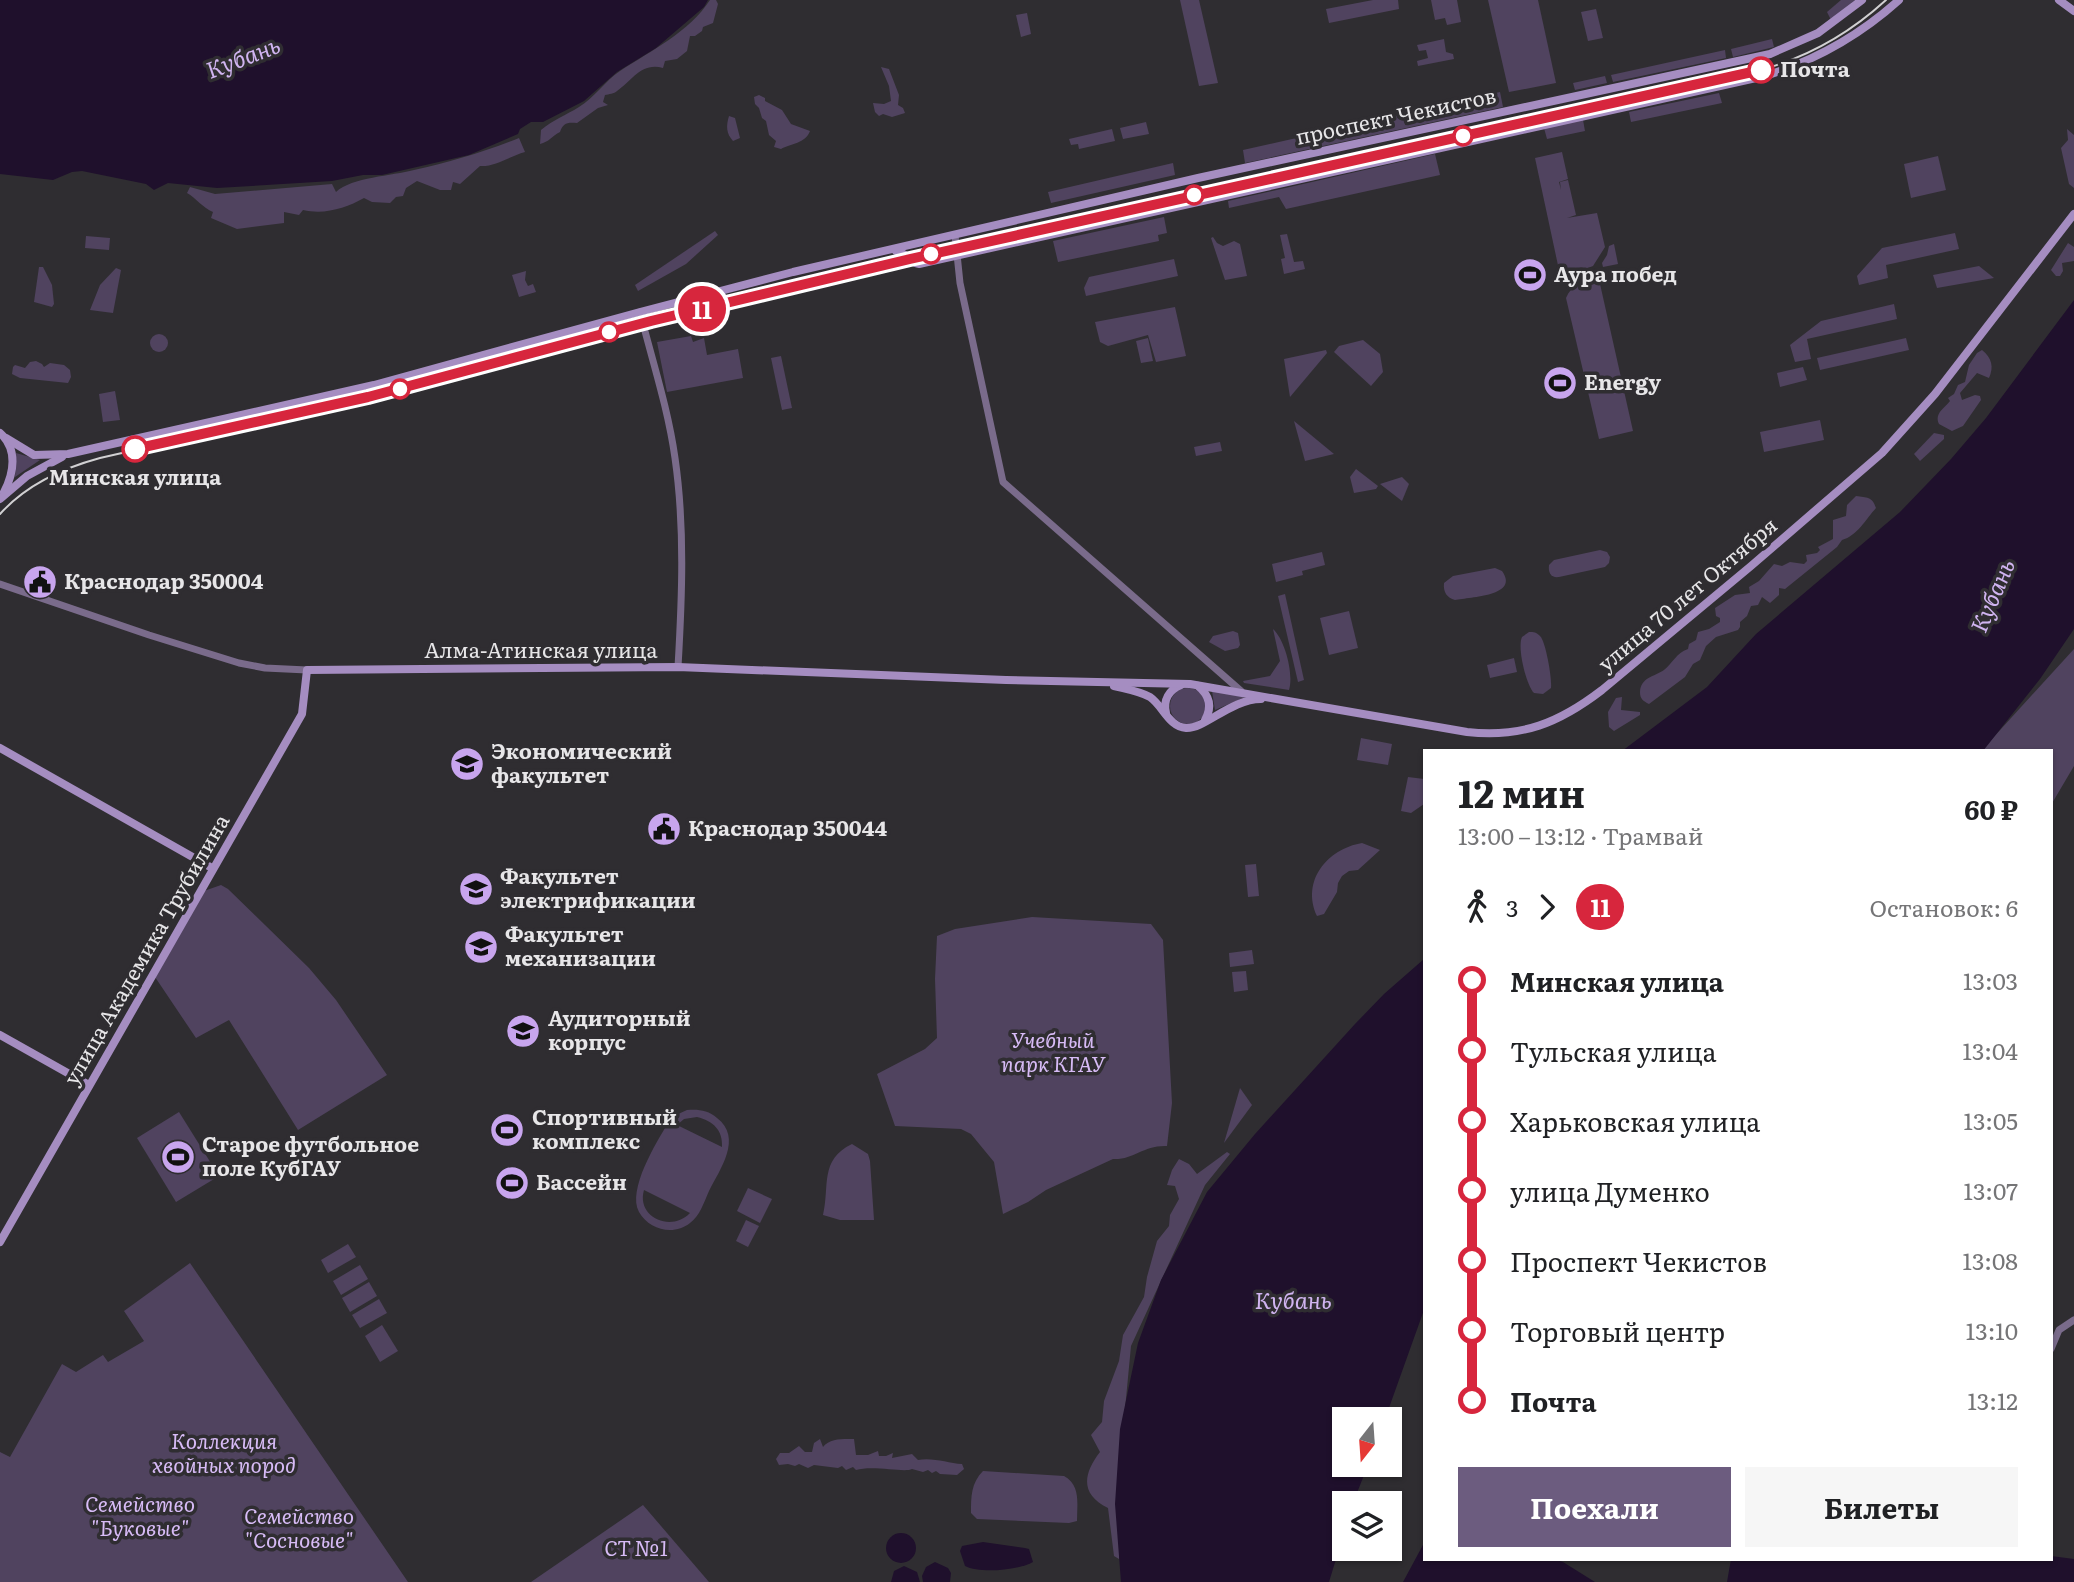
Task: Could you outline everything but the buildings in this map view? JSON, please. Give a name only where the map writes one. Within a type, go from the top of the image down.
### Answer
[{"type":"main road","name":"проспект Чекистов","points":[[886,251],[1198,178],[1780,51],[1830,25],[1862,0]]},
{"type":"main road","name":"проспект Чекистов","points":[[886,251],[903,252],[919,264],[1765,76],[1797,65],[1852,38],[1899,0]]},
{"type":"main road","points":[[2059,0],[2074,11]]},
{"type":"main road","points":[[1651,81],[1655,99]]},
{"type":"main road","points":[[1563,100],[1566,119]]},
{"type":"main road","name":"улица 70 лет Октября","points":[[1202,687],[1483,734],[1524,730],[1566,716],[1602,690],[1865,469],[1935,394],[2074,214]]},
{"type":"main road","name":"проспект Чекистов","points":[[908,257],[914,247],[925,243]]},
{"type":"main road","points":[[3,436],[34,455],[68,454],[374,385],[640,312],[886,251]]},
{"type":"main road","points":[[1,499],[13,471],[13,460],[3,436]]},
{"type":"main road","points":[[1,499],[27,476],[68,454]]},
{"type":"main road","name":"Алма-Атинская улица","points":[[307,670],[678,667],[1183,684],[1202,687]]},
{"type":"main road","name":"улица Академика Трубилина","points":[[0,1242],[302,714],[307,670]]},
{"type":"main road","name":"Алма-Атинская улица","points":[[1095,682],[1144,694],[1159,705],[1169,719]]},
{"type":"main road","points":[[1183,684],[1173,689],[1165,708],[1169,719],[1185,728],[1201,723],[1232,706],[1244,695]]},
{"type":"main road","points":[[1201,723],[1208,715],[1209,704],[1202,687]]},
{"type":"main road","points":[[0,748],[212,868]]},
{"type":"main road","points":[[0,1035],[89,1085]]},
{"type":"street","points":[[954,235],[960,283],[1003,482],[1244,695]]},
{"type":"street","points":[[640,312],[661,389],[675,457],[682,523],[678,667]]},
{"type":"street","name":"Алма-Атинская улица","points":[[0,584],[239,663],[265,668],[307,670]]},
{"type":"street","points":[[1202,687],[1217,679],[1215,670]]},
{"type":"street","points":[[2053,1344],[2059,1329],[2074,1320]]},
{"type":"green space","points":[[710,0],[716,0],[718,4],[713,23],[703,27],[695,36],[690,36],[687,51],[677,59],[665,61],[663,68],[643,70],[616,92],[605,95],[603,102],[608,105],[598,108],[577,123],[566,124],[560,132],[540,144],[541,130],[584,103],[615,75],[681,31]]},
{"type":"green space","points":[[1180,0],[1199,0],[1218,83],[1199,86]]},
{"type":"green space","points":[[1373,0],[1398,0],[1399,9],[1329,23],[1326,9]]},
{"type":"green space","points":[[1431,0],[1457,0],[1461,22],[1447,25],[1445,18],[1435,20]]},
{"type":"green space","points":[[1488,0],[1538,0],[1556,83],[1509,92]]},
{"type":"green space","points":[[1841,0],[1856,0],[1831,20],[1827,12]]},
{"type":"green space","points":[[1596,9],[1603,38],[1588,41],[1581,12]]},
{"type":"green space","points":[[1027,13],[1031,34],[1021,37],[1016,15]]},
{"type":"green space","points":[[1444,39],[1446,52],[1453,54],[1454,59],[1418,66],[1417,61],[1428,58],[1426,50],[1419,51],[1417,45]]},
{"type":"green space","points":[[1772,39],[1774,47],[1733,57],[1731,49]]},
{"type":"green space","points":[[1725,50],[1726,58],[1613,82],[1611,75]]},
{"type":"green space","points":[[881,67],[889,69],[899,95],[898,105],[905,113],[892,117],[883,114],[879,116],[875,112],[873,103],[884,104],[891,101],[889,86]]},
{"type":"green space","points":[[1605,76],[1607,83],[1575,90],[1573,83]]},
{"type":"green space","points":[[1500,92],[1503,107],[1245,163],[1243,150]]},
{"type":"green space","points":[[1719,93],[1722,103],[1631,122],[1629,112]]},
{"type":"green space","points":[[759,95],[782,110],[791,124],[810,131],[808,135],[801,141],[781,149],[774,147],[776,141],[769,135],[766,121],[755,104],[754,97]]},
{"type":"green space","points":[[729,116],[735,118],[740,138],[733,141],[727,129]]},
{"type":"green space","points":[[1583,120],[1585,131],[1547,139],[1544,128]]},
{"type":"green space","points":[[1146,122],[1149,134],[1123,139],[1120,128]]},
{"type":"green space","points":[[1112,129],[1115,141],[1079,149],[1078,144],[1071,145],[1069,139]]},
{"type":"green space","points":[[2067,129],[2074,135],[2074,188],[2069,184],[2061,148],[2068,140]]},
{"type":"green space","points":[[519,138],[525,152],[497,163],[480,166],[460,184],[453,182],[451,190],[440,190],[417,181],[406,188],[403,196],[396,197],[390,203],[372,202],[364,198],[343,208],[327,211],[303,210],[299,215],[284,212],[284,223],[237,229],[211,218],[213,212],[187,193],[190,187],[215,194],[332,184],[336,192],[362,180],[441,164]]},
{"type":"green space","points":[[1562,152],[1568,179],[1559,182],[1561,190],[1560,182],[1568,180],[1576,215],[1567,218],[1597,213],[1605,247],[1593,266],[1580,271],[1567,284],[1562,284],[1535,158]]},
{"type":"green space","points":[[1435,154],[1440,175],[1286,209],[1279,197],[1229,208],[1228,201]]},
{"type":"green space","points":[[1938,156],[1946,190],[1911,198],[1904,164]]},
{"type":"green space","points":[[1173,163],[1175,175],[1051,203],[1048,192]]},
{"type":"green space","points":[[1164,217],[1167,233],[1158,235],[1159,241],[1058,262],[1053,241]]},
{"type":"green space","points":[[715,231],[718,235],[686,264],[638,291],[635,285]]},
{"type":"green space","points":[[1955,233],[1959,249],[1886,265],[1888,278],[1859,285],[1857,276],[1882,248]]},
{"type":"green space","points":[[1287,234],[1294,262],[1303,261],[1305,269],[1284,274],[1281,259],[1285,258],[1280,235]]},
{"type":"green space","points":[[86,236],[110,238],[109,250],[85,248]]},
{"type":"green space","points":[[1211,238],[1223,246],[1234,241],[1240,244],[1247,276],[1225,280]]},
{"type":"green space","points":[[2068,243],[2074,247],[2074,261],[2062,263],[2063,271],[2060,276],[2056,276],[2051,270]]},
{"type":"green space","points":[[1614,244],[1618,264],[1603,267],[1609,246]]},
{"type":"green space","points":[[1174,259],[1178,276],[1086,296],[1084,288],[1089,277]]},
{"type":"green space","points":[[1979,266],[1994,278],[1937,288],[1933,275]]},
{"type":"green space","points":[[39,267],[43,267],[52,285],[52,307],[34,302]]},
{"type":"green space","points":[[116,268],[121,270],[113,313],[90,310],[100,285]]},
{"type":"green space","points":[[526,271],[525,280],[528,286],[533,284],[536,292],[519,297],[512,275]]},
{"type":"green space","points":[[1598,275],[1633,431],[1599,439],[1566,298],[1575,286]]},
{"type":"green space","points":[[1894,304],[1897,319],[1807,339],[1811,359],[1795,362],[1790,345],[1821,321]]},
{"type":"green space","points":[[1175,307],[1186,356],[1156,362],[1148,335],[1108,346],[1100,342],[1095,322]]},
{"type":"green space","points":[[159,334],[165,337],[168,343],[165,349],[159,352],[153,349],[150,343],[153,337]]},
{"type":"green space","points":[[691,336],[693,342],[704,338],[707,355],[738,349],[743,378],[667,392],[657,342]]},
{"type":"green space","points":[[1148,338],[1153,361],[1141,363],[1136,341]]},
{"type":"green space","points":[[1906,338],[1909,350],[1820,370],[1817,358]]},
{"type":"green space","points":[[1363,340],[1380,354],[1383,372],[1371,386],[1334,352],[1339,346]]},
{"type":"green space","points":[[1326,350],[1327,353],[1290,397],[1284,359]]},
{"type":"green space","points":[[1982,350],[1991,363],[1989,378],[1977,373],[1960,393],[1962,400],[1975,395],[1980,396],[1981,400],[1963,426],[1952,431],[1939,424],[1939,414],[1958,385],[1965,382],[1969,365]]},
{"type":"green space","points":[[781,356],[792,408],[782,410],[771,358]]},
{"type":"green space","points":[[36,361],[44,367],[50,363],[64,365],[70,370],[68,383],[20,378],[12,374],[15,365],[25,368],[30,362]]},
{"type":"green space","points":[[1803,367],[1807,380],[1780,387],[1777,373]]},
{"type":"green space","points":[[115,391],[120,420],[103,422],[99,394]]},
{"type":"green space","points":[[1820,420],[1824,440],[1764,452],[1760,432]]},
{"type":"green space","points":[[1294,421],[1334,454],[1305,461]]},
{"type":"green space","points":[[1934,433],[1944,435],[1944,439],[1920,461],[1914,454]]},
{"type":"green space","points":[[1220,442],[1222,451],[1196,456],[1194,447]]},
{"type":"green space","points":[[16,453],[40,460],[15,477]]},
{"type":"green space","points":[[1356,469],[1378,486],[1376,489],[1354,493],[1350,477]]},
{"type":"green space","points":[[1402,477],[1409,484],[1402,501],[1380,484]]},
{"type":"green space","points":[[1856,496],[1871,499],[1876,508],[1857,531],[1842,540],[1785,589],[1779,588],[1779,595],[1770,603],[1762,597],[1758,605],[1751,606],[1738,630],[1716,637],[1706,646],[1700,660],[1693,664],[1685,677],[1649,704],[1642,700],[1640,692],[1645,680],[1664,670],[1688,649],[1689,644],[1696,640],[1698,632],[1720,622],[1715,608],[1735,595],[1750,593],[1749,587],[1759,581],[1774,564],[1804,564],[1807,561],[1806,555],[1817,553],[1820,550],[1818,547],[1833,539],[1833,520],[1846,516],[1847,505]]},
{"type":"green space","points":[[1600,550],[1607,552],[1610,557],[1605,567],[1559,577],[1550,573],[1549,565],[1554,560]]},
{"type":"green space","points":[[1322,552],[1325,565],[1302,571],[1303,575],[1276,582],[1272,564]]},
{"type":"green space","points":[[1495,568],[1502,571],[1506,579],[1499,590],[1491,594],[1455,600],[1446,594],[1444,583],[1453,576]]},
{"type":"green space","points":[[1285,594],[1304,680],[1298,682],[1278,596]]},
{"type":"green space","points":[[1349,611],[1358,648],[1329,655],[1320,618]]},
{"type":"green space","points":[[1273,629],[1287,658],[1289,690],[1243,681],[1270,676],[1280,661]]},
{"type":"green space","points":[[1233,631],[1238,633],[1238,648],[1225,651],[1209,642],[1213,636]]},
{"type":"green space","points":[[1529,632],[1540,636],[1550,669],[1551,688],[1543,694],[1534,693],[1531,689],[1523,666],[1521,642],[1522,637]]},
{"type":"green space","points":[[2074,649],[2074,766],[2053,802],[2053,749],[1983,749]]},
{"type":"green space","points":[[1514,658],[1517,672],[1490,678],[1487,665]]},
{"type":"green space","points":[[1188,688],[1201,693],[1206,706],[1201,719],[1188,724],[1175,719],[1170,706],[1175,693]]},
{"type":"green space","points":[[1212,691],[1245,697],[1215,710]]},
{"type":"green space","points":[[1622,697],[1621,710],[1640,712],[1640,715],[1614,731],[1609,727],[1608,712],[1616,698]]},
{"type":"green space","points":[[1361,738],[1392,744],[1388,765],[1357,760]]},
{"type":"green space","points":[[1408,777],[1423,779],[1423,805],[1411,813],[1401,811]]},
{"type":"green space","points":[[1362,843],[1380,850],[1358,870],[1349,871],[1342,876],[1337,892],[1324,914],[1317,916],[1312,891],[1320,869],[1338,852]]},
{"type":"green space","points":[[1256,864],[1259,896],[1248,897],[1245,865]]},
{"type":"green space","points":[[221,885],[309,968],[336,1000],[387,1075],[298,1130],[229,1020],[196,1038],[155,977],[204,891]]},
{"type":"green space","name":"Учебный парк КГАУ","points":[[1032,917],[1151,924],[1163,940],[1172,1103],[1167,1146],[1113,1159],[1046,1190],[1003,1214],[994,1162],[971,1134],[961,1129],[895,1126],[877,1074],[925,1049],[937,1038],[937,936],[955,929]]},
{"type":"green space","points":[[1252,950],[1254,964],[1230,967],[1229,953]]},
{"type":"green space","points":[[1246,971],[1248,990],[1234,992],[1232,972]]},
{"type":"green space","points":[[1240,1088],[1252,1105],[1224,1143]]},
{"type":"green space","points":[[687,1110],[710,1113],[725,1126],[729,1144],[723,1164],[696,1217],[684,1227],[669,1230],[649,1223],[639,1212],[636,1203],[644,1167],[668,1123]],"holes":[[[697,1117],[716,1127],[721,1136],[722,1147],[677,1125],[684,1119]],[[644,1190],[690,1213],[674,1222],[657,1219],[645,1208]]]},
{"type":"green space","name":"Старое футбольное поле КубГАУ","points":[[179,1112],[219,1176],[176,1202],[137,1138]]},
{"type":"green space","points":[[852,1144],[868,1154],[874,1220],[840,1220],[823,1215],[830,1166],[842,1150]]},
{"type":"green space","points":[[1227,1152],[1230,1154],[1205,1185],[1131,1346],[1121,1451],[1119,1559],[1114,1556],[1108,1508],[1093,1496],[1087,1483],[1090,1468],[1100,1452],[1091,1435],[1102,1422],[1104,1401],[1119,1361],[1123,1335],[1144,1297],[1157,1241],[1169,1226],[1170,1215],[1179,1199],[1175,1186],[1167,1185],[1172,1170],[1179,1159],[1189,1164],[1197,1174]]},
{"type":"green space","points":[[748,1188],[772,1199],[760,1223],[737,1211]]},
{"type":"green space","points":[[746,1220],[759,1226],[748,1247],[736,1241]]},
{"type":"green space","points":[[348,1244],[356,1257],[328,1273],[321,1260]]},
{"type":"green space","points":[[190,1263],[408,1582],[0,1582],[0,1452],[10,1457],[62,1364],[76,1372],[103,1355],[108,1362],[144,1341],[124,1311]]},
{"type":"green space","points":[[360,1265],[368,1279],[341,1295],[333,1281]]},
{"type":"green space","points":[[369,1282],[377,1296],[350,1312],[342,1298]]},
{"type":"green space","points":[[379,1299],[387,1313],[360,1328],[352,1315]]},
{"type":"green space","points":[[382,1325],[398,1351],[380,1362],[365,1336]]},
{"type":"green space","points":[[820,1439],[823,1447],[833,1441],[854,1439],[856,1455],[868,1455],[878,1451],[879,1456],[893,1453],[892,1458],[912,1454],[918,1460],[962,1464],[964,1469],[957,1475],[912,1469],[856,1470],[853,1467],[846,1470],[842,1466],[838,1468],[814,1465],[808,1468],[799,1464],[779,1465],[776,1459],[780,1453],[789,1453],[799,1446],[805,1452],[812,1452],[814,1443]]},
{"type":"green space","points":[[983,1471],[1064,1476],[1076,1490],[1077,1521],[1069,1523],[977,1519],[971,1513],[972,1496],[976,1480]]},
{"type":"green space","name":"СТ №1","points":[[643,1505],[709,1582],[531,1582]]},
{"type":"water","name":"Кубань","points":[[0,0],[708,0],[704,7],[656,48],[617,72],[584,101],[543,122],[531,122],[520,129],[518,134],[469,155],[382,175],[363,175],[332,181],[217,188],[168,183],[154,190],[146,184],[82,171],[53,180],[0,174]]},
{"type":"water","name":"Кубань","points":[[2074,300],[2074,629],[2040,679],[1985,749],[1625,749],[1707,687],[1756,634],[1900,512],[1986,418]]},
{"type":"water","name":"Кубань","points":[[1423,960],[1423,1313],[1389,1407],[1332,1407],[1332,1477],[1363,1477],[1358,1491],[1332,1491],[1332,1561],[1335,1561],[1329,1582],[1121,1582],[1115,1504],[1120,1429],[1138,1343],[1161,1280],[1207,1192],[1255,1134],[1355,1024]]},
{"type":"water","points":[[901,1533],[911,1538],[916,1548],[911,1558],[901,1563],[891,1558],[886,1548],[891,1538]]},
{"type":"water","points":[[983,1542],[1029,1549],[1033,1562],[999,1570],[980,1570],[965,1566],[960,1551],[962,1546]]},
{"type":"water","points":[[1423,1545],[1423,1561],[1560,1561],[1595,1582],[1403,1582]]},
{"type":"water","points":[[2053,1556],[2074,1559],[2074,1582],[1727,1582],[1731,1561],[2053,1561]]},
{"type":"water","points":[[935,1562],[948,1568],[951,1573],[950,1582],[923,1582],[922,1576],[926,1567]]},
{"type":"water","points":[[904,1566],[917,1572],[920,1582],[891,1582],[894,1571]]},
{"type":"tram line","points":[[0,514],[33,486],[72,467],[100,458],[368,397],[651,321],[910,259],[1764,69],[1829,42],[1886,0]]},
{"type":"tram line","name":"11","points":[[135,449],[368,397],[651,321],[910,259],[1761,70]]},
{"type":"place","name":"Почта","points":[[1761,70]]},
{"type":"place","name":"Аура побед","points":[[1530,275]]},
{"type":"place","name":"Energy","points":[[1560,383]]},
{"type":"place","name":"Минская улица","points":[[135,449]]},
{"type":"place","name":"Краснодар 350004","points":[[40,582]]},
{"type":"place","name":"Экономический факультет","points":[[467,764]]},
{"type":"place","name":"Краснодар 350044","points":[[664,829]]},
{"type":"place","name":"Факультет электрификации","points":[[476,889]]},
{"type":"place","name":"Факультет механизации","points":[[481,947]]},
{"type":"place","name":"Аудиторный корпус","points":[[523,1031]]},
{"type":"place","name":"Спортивный комплекс","points":[[507,1130]]},
{"type":"place","name":"Старое футбольное поле КубГАУ","points":[[178,1157]]},
{"type":"place","name":"Бассейн","points":[[512,1183]]},
{"type":"park label","name":"Коллекция хвойных пород","points":[[224,1454]]},
{"type":"park label","name":"Семейство \"Буковые\"","points":[[140,1517]]},
{"type":"park label","name":"Семейство \"Сосновые\"","points":[[299,1529]]}]
